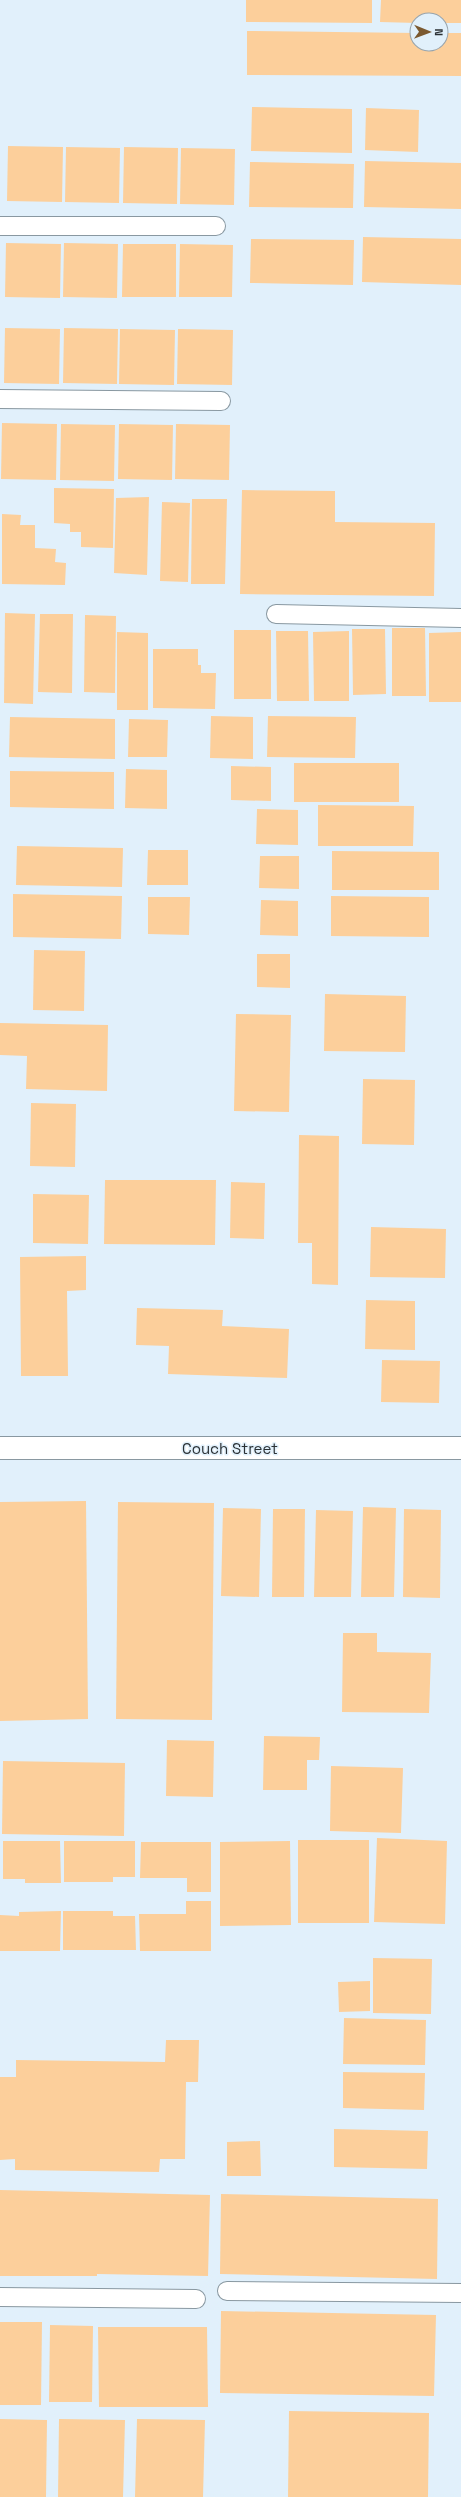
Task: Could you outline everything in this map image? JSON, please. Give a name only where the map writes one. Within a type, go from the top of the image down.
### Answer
[{"type":"street","name":"Couch Street","points":[[0,1448],[461,1448]]},
{"type":"lane","points":[[0,226],[216,226]]},
{"type":"lane","points":[[0,399],[221,402]]},
{"type":"lane","points":[[276,614],[461,618]]},
{"type":"lane","points":[[228,2291],[461,2293]]},
{"type":"lane","points":[[0,2297],[196,2299]]},
{"type":"building","points":[[246,0],[372,0],[372,23],[246,22]]},
{"type":"building","points":[[381,0],[461,0],[461,23],[449,23],[449,12],[409,12],[409,23],[380,22]]},
{"type":"building","points":[[247,31],[409,33],[409,52],[449,52],[449,33],[461,33],[461,76],[247,75]]},
{"type":"building","points":[[252,107],[352,109],[352,153],[251,151]]},
{"type":"building","points":[[366,108],[419,110],[418,152],[365,150]]},
{"type":"building","points":[[8,146],[63,147],[62,202],[7,201]]},
{"type":"building","points":[[66,147],[120,148],[119,203],[65,202]]},
{"type":"building","points":[[124,147],[178,148],[177,204],[123,203]]},
{"type":"building","points":[[181,148],[235,149],[234,205],[180,204]]},
{"type":"building","points":[[365,161],[461,163],[461,209],[364,207]]},
{"type":"building","points":[[250,162],[354,164],[353,208],[249,207]]},
{"type":"building","points":[[363,237],[461,239],[461,285],[362,282]]},
{"type":"building","points":[[251,239],[354,240],[353,285],[250,283]]},
{"type":"building","points":[[6,243],[61,244],[60,298],[5,297]]},
{"type":"building","points":[[64,243],[118,244],[117,298],[63,297]]},
{"type":"building","points":[[123,244],[176,244],[176,297],[122,297]]},
{"type":"building","points":[[180,244],[233,245],[232,297],[179,297]]},
{"type":"building","points":[[5,328],[60,329],[59,384],[4,383]]},
{"type":"building","points":[[64,328],[118,329],[117,384],[63,383]]},
{"type":"building","points":[[120,329],[175,330],[174,385],[119,384]]},
{"type":"building","points":[[178,329],[233,330],[232,385],[177,384]]},
{"type":"building","points":[[2,423],[57,424],[56,480],[1,479]]},
{"type":"building","points":[[61,424],[115,425],[114,481],[60,480]]},
{"type":"building","points":[[119,424],[173,425],[172,480],[118,479]]},
{"type":"building","points":[[176,424],[230,425],[229,480],[175,479]]},
{"type":"building","points":[[54,488],[114,489],[113,548],[81,547],[81,532],[70,532],[70,524],[54,523]]},
{"type":"building","points":[[242,490],[335,491],[335,522],[435,523],[434,596],[240,594]]},
{"type":"building","points":[[149,497],[147,575],[114,573],[116,498]]},
{"type":"building","points":[[192,499],[227,499],[225,584],[191,584]]},
{"type":"building","points":[[162,502],[190,503],[188,582],[160,581]]},
{"type":"building","points":[[2,514],[21,515],[20,525],[35,525],[35,548],[56,549],[55,562],[66,563],[65,585],[2,584]]},
{"type":"building","points":[[5,613],[35,614],[33,704],[4,703]]},
{"type":"building","points":[[40,614],[73,614],[72,693],[38,692]]},
{"type":"building","points":[[85,615],[116,616],[115,693],[84,692]]},
{"type":"building","points":[[392,628],[425,628],[426,696],[392,696]]},
{"type":"building","points":[[352,629],[385,629],[386,694],[353,695]]},
{"type":"building","points":[[234,630],[271,630],[271,699],[234,699]]},
{"type":"building","points":[[276,631],[308,631],[309,701],[277,701]]},
{"type":"building","points":[[349,631],[349,701],[314,701],[313,632]]},
{"type":"building","points":[[117,632],[148,633],[148,710],[117,710]]},
{"type":"building","points":[[461,632],[461,702],[429,702],[429,633]]},
{"type":"building","points":[[153,649],[198,649],[198,665],[201,665],[201,673],[216,673],[215,709],[153,708]]},
{"type":"building","points":[[211,716],[253,717],[253,759],[210,758]]},
{"type":"building","points":[[268,716],[356,717],[355,758],[267,757]]},
{"type":"building","points":[[10,717],[115,719],[115,759],[9,757]]},
{"type":"building","points":[[129,719],[168,720],[167,757],[128,757]]},
{"type":"building","points":[[294,763],[399,763],[399,802],[294,802]]},
{"type":"building","points":[[231,766],[271,767],[271,801],[231,800]]},
{"type":"building","points":[[126,769],[167,770],[167,809],[125,808]]},
{"type":"building","points":[[10,771],[114,772],[114,809],[10,807]]},
{"type":"building","points":[[318,805],[414,806],[413,846],[318,846]]},
{"type":"building","points":[[257,809],[298,810],[298,845],[256,844]]},
{"type":"building","points":[[17,846],[123,848],[122,887],[16,885]]},
{"type":"building","points":[[148,850],[188,850],[188,885],[147,885]]},
{"type":"building","points":[[332,851],[439,852],[439,890],[332,890]]},
{"type":"building","points":[[260,856],[299,856],[299,889],[259,888]]},
{"type":"building","points":[[13,894],[122,896],[121,939],[13,937]]},
{"type":"building","points":[[331,896],[429,897],[429,937],[331,936]]},
{"type":"building","points":[[148,897],[190,897],[189,935],[148,934]]},
{"type":"building","points":[[261,900],[298,901],[298,936],[260,935]]},
{"type":"building","points":[[34,950],[85,951],[84,1011],[33,1010]]},
{"type":"building","points":[[257,954],[290,954],[290,988],[257,987]]},
{"type":"building","points":[[325,994],[406,996],[405,1052],[324,1051]]},
{"type":"building","points":[[236,1014],[291,1015],[289,1112],[234,1111]]},
{"type":"building","points":[[0,1023],[108,1025],[107,1091],[26,1089],[27,1056],[0,1055]]},
{"type":"building","points":[[363,1079],[415,1080],[414,1145],[362,1144]]},
{"type":"building","points":[[31,1103],[76,1104],[75,1167],[30,1166]]},
{"type":"building","points":[[299,1135],[339,1136],[338,1285],[312,1284],[312,1243],[298,1243]]},
{"type":"building","points":[[105,1180],[216,1180],[215,1245],[104,1244]]},
{"type":"building","points":[[231,1182],[265,1183],[264,1239],[230,1238]]},
{"type":"building","points":[[33,1194],[89,1195],[88,1244],[33,1243]]},
{"type":"building","points":[[371,1227],[446,1229],[445,1278],[370,1277]]},
{"type":"building","points":[[86,1256],[86,1290],[67,1291],[68,1376],[21,1376],[20,1257]]},
{"type":"building","points":[[366,1300],[415,1301],[415,1350],[365,1349]]},
{"type":"building","points":[[137,1308],[223,1310],[222,1326],[289,1329],[287,1378],[168,1374],[169,1346],[136,1345]]},
{"type":"building","points":[[382,1360],[440,1361],[439,1403],[381,1402]]},
{"type":"building","points":[[86,1501],[88,1719],[0,1721],[0,1502]]},
{"type":"building","points":[[118,1502],[214,1503],[212,1720],[116,1719]]},
{"type":"building","points":[[363,1507],[396,1508],[394,1597],[361,1597]]},
{"type":"building","points":[[223,1508],[261,1509],[259,1597],[221,1596]]},
{"type":"building","points":[[273,1509],[305,1509],[304,1597],[272,1597]]},
{"type":"building","points":[[404,1509],[441,1510],[440,1598],[403,1597]]},
{"type":"building","points":[[316,1510],[353,1511],[351,1597],[314,1597]]},
{"type":"building","points":[[343,1633],[377,1633],[377,1652],[431,1653],[429,1713],[342,1712]]},
{"type":"building","points":[[264,1736],[320,1737],[319,1760],[307,1760],[307,1790],[263,1790]]},
{"type":"building","points":[[167,1740],[214,1741],[213,1797],[166,1796]]},
{"type":"building","points":[[3,1761],[125,1763],[124,1836],[2,1834]]},
{"type":"building","points":[[331,1766],[403,1768],[401,1833],[330,1831]]},
{"type":"building","points":[[377,1838],[447,1841],[445,1924],[374,1922]]},
{"type":"building","points":[[298,1840],[369,1840],[369,1923],[298,1923]]},
{"type":"building","points":[[3,1841],[60,1841],[61,1883],[25,1883],[25,1879],[3,1879]]},
{"type":"building","points":[[64,1841],[135,1841],[135,1877],[113,1877],[113,1882],[64,1882]]},
{"type":"building","points":[[290,1841],[291,1925],[220,1926],[220,1842]]},
{"type":"building","points":[[141,1842],[211,1842],[211,1892],[187,1892],[187,1878],[140,1878]]},
{"type":"building","points":[[186,1901],[211,1901],[211,1951],[140,1951],[139,1914],[186,1914]]},
{"type":"building","points":[[61,1911],[60,1951],[0,1951],[0,1915],[19,1916],[19,1912]]},
{"type":"building","points":[[63,1911],[113,1911],[113,1916],[135,1916],[136,1950],[63,1950]]},
{"type":"building","points":[[373,1958],[432,1959],[431,2014],[373,2013]]},
{"type":"building","points":[[370,1981],[370,2011],[339,2012],[338,1982]]},
{"type":"building","points":[[344,2018],[426,2020],[425,2065],[343,2064]]},
{"type":"building","points":[[166,2040],[199,2040],[198,2082],[186,2082],[185,2159],[160,2159],[159,2172],[15,2170],[15,2159],[0,2160],[0,2077],[16,2077],[16,2060],[165,2062]]},
{"type":"building","points":[[343,2072],[425,2073],[424,2110],[343,2108]]},
{"type":"building","points":[[334,2129],[428,2131],[427,2169],[334,2167]]},
{"type":"building","points":[[260,2141],[261,2176],[227,2176],[227,2142]]},
{"type":"building","points":[[0,2190],[210,2195],[208,2276],[97,2274],[97,2276],[0,2276]]},
{"type":"building","points":[[221,2194],[438,2199],[437,2279],[220,2274]]},
{"type":"building","points":[[221,2311],[436,2315],[434,2396],[220,2393]]},
{"type":"building","points":[[0,2322],[42,2322],[41,2405],[0,2405]]},
{"type":"building","points":[[50,2325],[93,2326],[92,2402],[49,2402]]},
{"type":"building","points":[[98,2327],[207,2327],[208,2407],[99,2407]]},
{"type":"building","points":[[289,2411],[429,2413],[428,2497],[288,2497]]},
{"type":"building","points":[[0,2419],[47,2420],[46,2497],[0,2497]]},
{"type":"building","points":[[59,2419],[125,2420],[123,2497],[58,2497]]},
{"type":"building","points":[[137,2419],[205,2420],[203,2497],[135,2497]]}]
